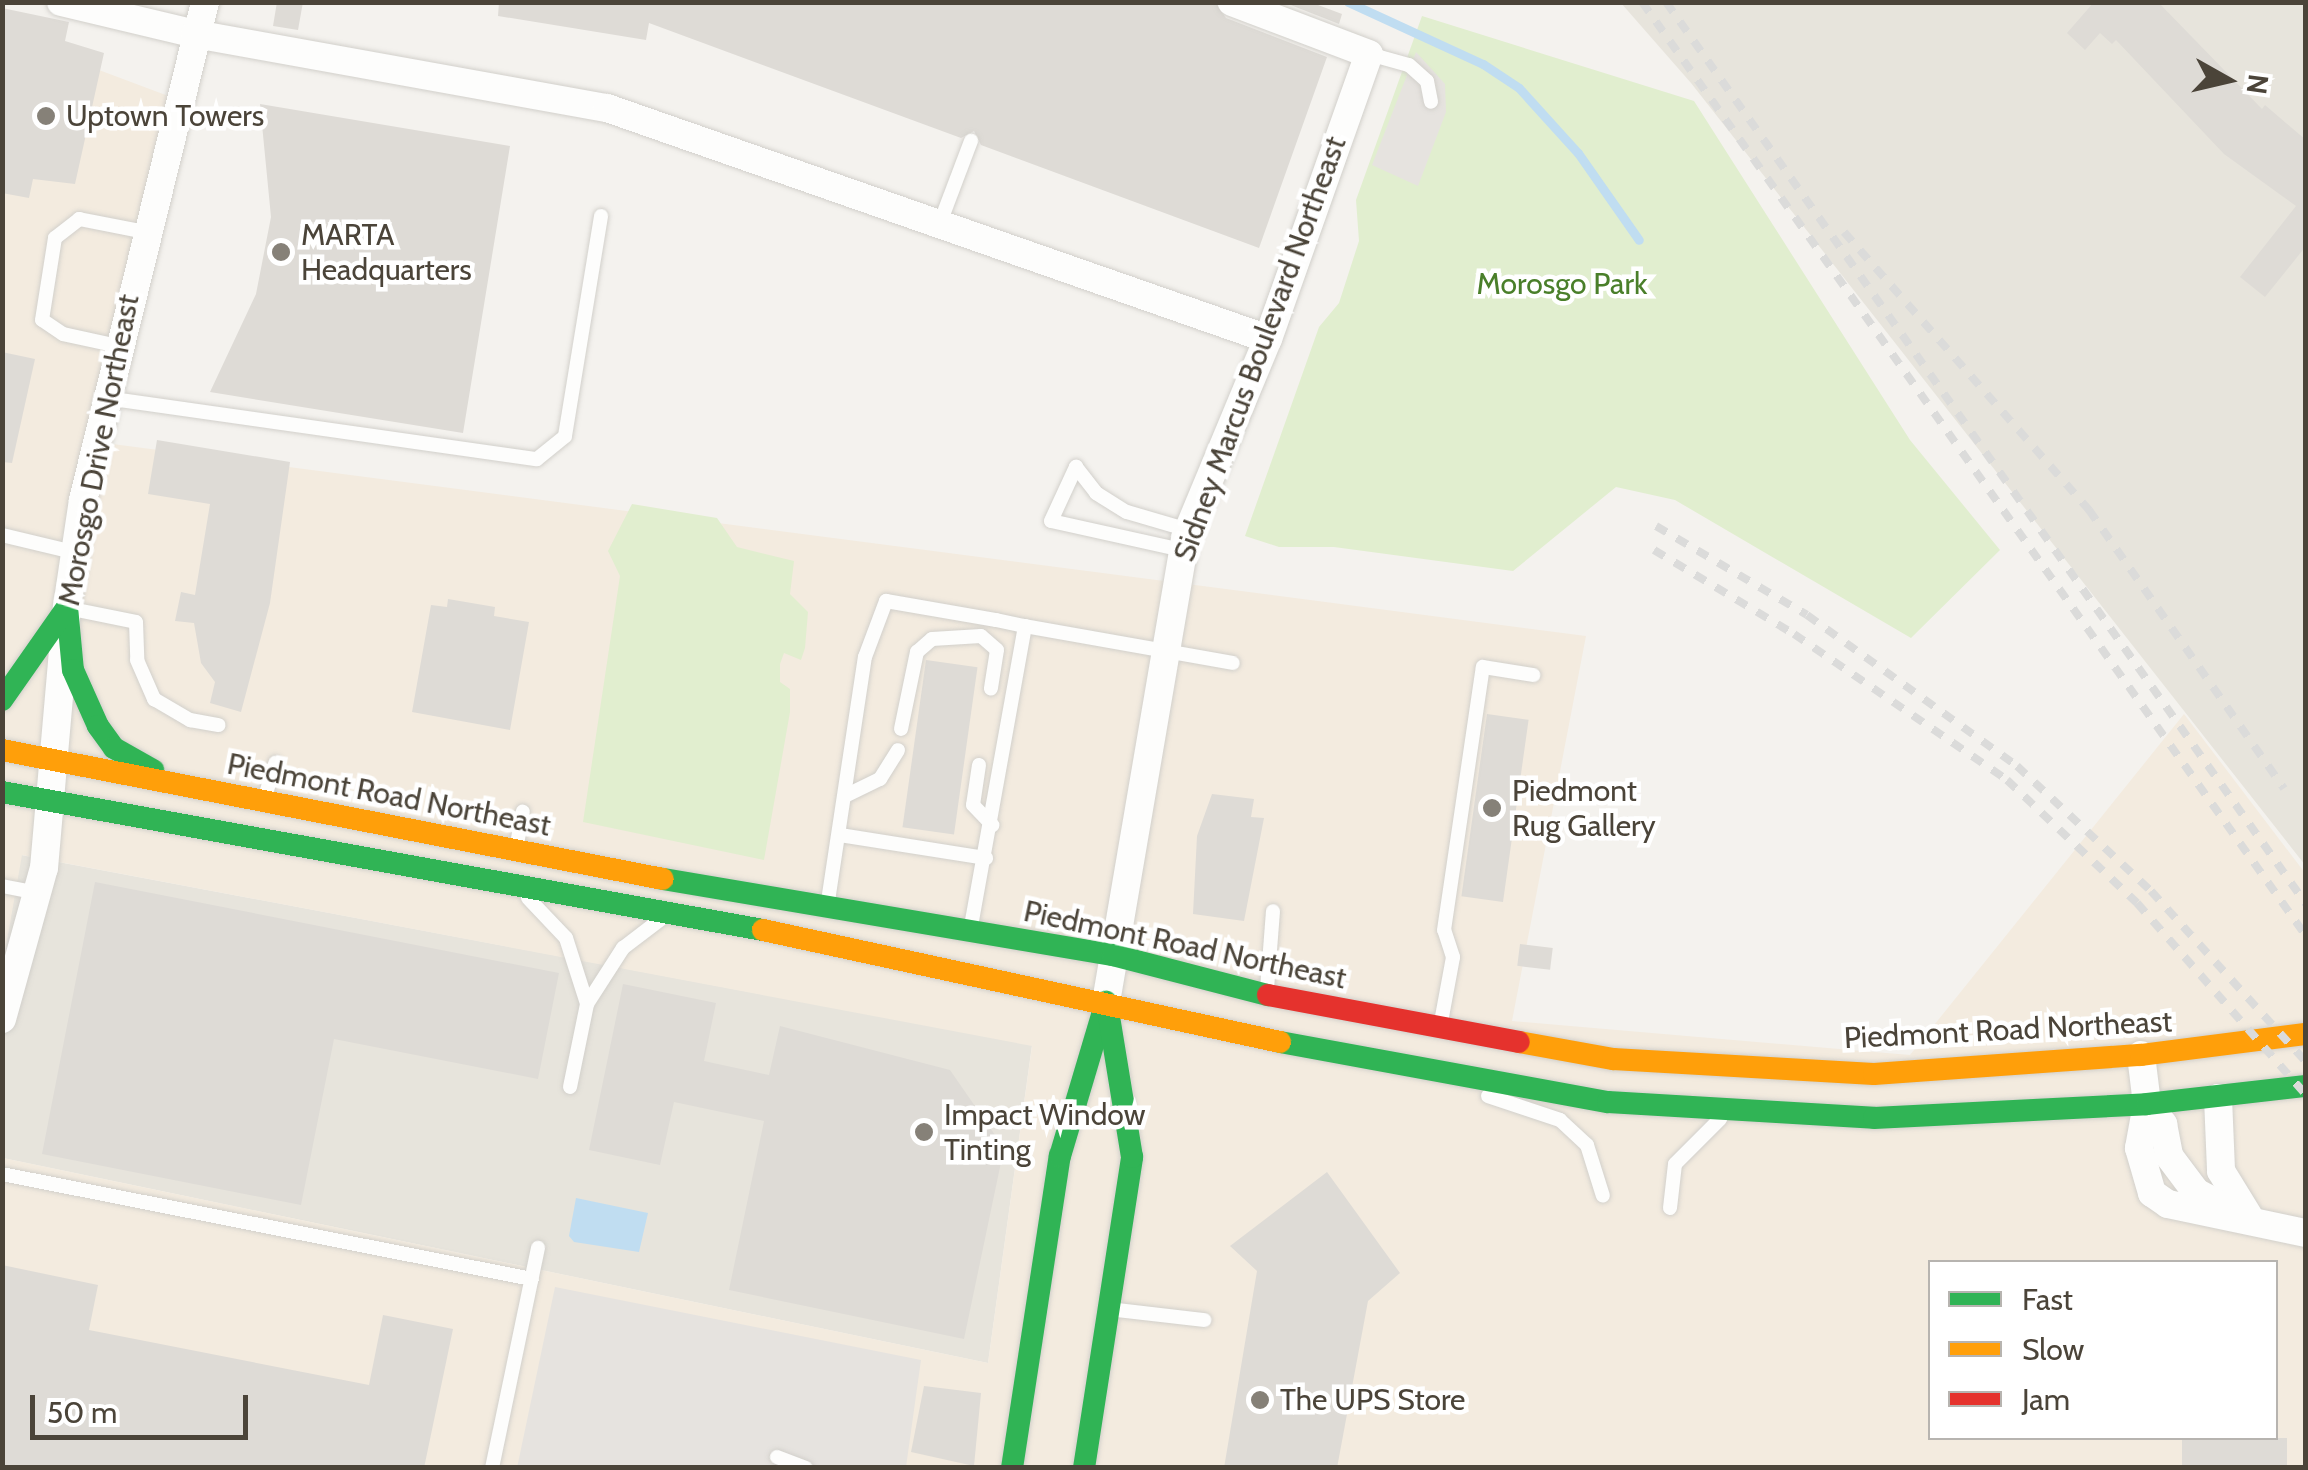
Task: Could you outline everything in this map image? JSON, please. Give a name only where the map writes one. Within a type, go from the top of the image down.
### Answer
[{"type":"main road","points":[[2,700],[67,608]]},
{"type":"main road","points":[[67,608],[74,670],[98,726],[114,748],[176,783]]},
{"type":"main road","name":"Piedmont Road Northeast","points":[[2,750],[826,908],[1113,954],[1267,995],[1613,1059],[1874,1074],[2141,1056],[2306,1034]]},
{"type":"main road","points":[[2,792],[670,913],[1432,1071],[1608,1102],[1874,1118],[2147,1104],[2306,1086]]},
{"type":"main road","name":"Sidney Marcus Boulevard Northeast","points":[[1084,1468],[1132,1157],[1106,1002]]},
{"type":"main road","name":"Sidney Marcus Boulevard Northeast","points":[[1012,1468],[1060,1156],[1106,1002]]},
{"type":"street","points":[[61,2],[195,34],[607,108],[1268,339]]},
{"type":"street","name":"Morosgo Drive Northeast","points":[[2,1020],[8,976],[37,893],[73,552],[145,232],[205,2]]},
{"type":"street","points":[[1232,2],[1369,54]]},
{"type":"street","name":"Sidney Marcus Boulevard Northeast","points":[[1106,1002],[1162,650],[1185,540],[1268,339],[1369,54]]},
{"type":"street","points":[[2141,1056],[2147,1104],[2164,1124],[2169,1156],[2196,1192],[2252,1222],[2306,1233]]},
{"type":"street","points":[[2218,1098],[2220,1171],[2252,1222]]},
{"type":"lane","points":[[1369,54],[1409,65],[1427,81],[1431,102]]},
{"type":"lane","points":[[940,223],[971,141]]},
{"type":"lane","points":[[106,398],[537,460],[565,436],[601,216]]},
{"type":"lane","points":[[118,346],[64,334],[42,320],[56,238],[79,218],[145,232]]},
{"type":"lane","points":[[1076,467],[1096,493],[1185,540],[1051,521],[1076,467]]},
{"type":"lane","points":[[2,535],[73,552]]},
{"type":"lane","points":[[826,908],[848,795],[866,657],[886,601],[1233,662]]},
{"type":"lane","points":[[67,608],[136,622],[137,660],[154,699],[190,720],[218,725]]},
{"type":"lane","points":[[970,932],[1025,626]]},
{"type":"lane","points":[[901,729],[917,652],[932,639],[981,636],[996,650],[991,689]]},
{"type":"lane","points":[[1440,1028],[1453,957],[1444,930],[1483,667],[1532,674]]},
{"type":"lane","points":[[848,795],[880,779],[898,750]]},
{"type":"lane","points":[[264,801],[275,763]]},
{"type":"lane","points":[[979,766],[973,805],[992,825]]},
{"type":"lane","points":[[516,850],[523,812]]},
{"type":"lane","points":[[840,835],[986,858]]},
{"type":"lane","points":[[516,884],[566,938],[587,1004]]},
{"type":"lane","points":[[2,886],[37,893]]},
{"type":"lane","points":[[1267,995],[1273,911]]},
{"type":"lane","points":[[570,1086],[587,1004],[623,948],[670,913]]},
{"type":"lane","points":[[1432,1071],[1502,1103],[1560,1120],[1588,1145],[1603,1196]]},
{"type":"lane","points":[[1670,1208],[1675,1164],[1705,1128],[1740,1107]]},
{"type":"lane","points":[[2,1174],[532,1280]]},
{"type":"lane","points":[[492,1468],[538,1248]]},
{"type":"lane","points":[[1109,1309],[1204,1320]]},
{"type":"lane","points":[[777,1457],[806,1468]]},
{"type":"shaded area","points":[[1621,3],[2305,3],[2305,865],[1691,83]]},
{"type":"shaded area","points":[[3,34],[195,106],[97,442],[1586,636],[1512,1021],[1910,1055],[2184,714],[2305,873],[2305,1467],[3,1467],[3,1158],[988,1363],[1032,1046],[22,855],[3,963]]},
{"type":"shaded area","points":[[1416,52],[1445,84],[1446,112],[1418,186],[1372,165]]},
{"type":"shaded area","points":[[21,855],[1032,1045],[988,1363],[3,1158],[3,963]]},
{"type":"shaded area","points":[[555,1287],[921,1360],[906,1467],[517,1468]]},
{"type":"green space","name":"Morosgo Park","points":[[1422,16],[1694,101],[1910,440],[2000,550],[1911,638],[1675,500],[1616,487],[1513,571],[1334,547],[1279,547],[1245,536],[1319,327],[1339,303],[1359,241],[1356,200]]},
{"type":"green space","points":[[632,504],[717,518],[737,547],[794,561],[790,594],[808,612],[805,648],[801,660],[784,653],[780,664],[780,682],[790,689],[790,712],[764,860],[583,822],[620,576],[608,551]]},
{"type":"water","points":[[576,1198],[648,1213],[639,1252],[574,1242],[569,1236]]},
{"type":"building","points":[[277,2],[303,2],[298,30],[273,26]]},
{"type":"building","points":[[499,2],[1215,2],[1226,18],[1327,57],[1259,248],[981,145],[974,131],[961,138],[649,23],[646,40],[498,16]]},
{"type":"building","points":[[1283,2],[1310,2],[1342,14],[1339,24]]},
{"type":"building","points":[[2094,2],[2158,2],[2262,109],[2265,105],[2306,140],[2306,246],[2265,297],[2240,277],[2296,206],[2224,154],[2116,40],[2112,44],[2100,33],[2085,50],[2067,33]]},
{"type":"building","name":"Uptown Towers","points":[[2,8],[69,22],[65,41],[104,53],[75,184],[33,179],[29,198],[2,193]]},
{"type":"building","points":[[260,104],[510,146],[463,433],[210,392],[256,294],[271,217]]},
{"type":"building","points":[[2,352],[35,359],[12,463],[2,462]]},
{"type":"building","points":[[157,440],[290,462],[270,603],[241,712],[210,703],[215,682],[201,663],[194,623],[175,621],[181,592],[195,595],[210,504],[148,494]]},
{"type":"building","points":[[448,599],[495,607],[494,616],[529,622],[510,730],[412,712],[431,605],[447,607]]},
{"type":"building","points":[[926,660],[977,667],[954,835],[902,827]]},
{"type":"building","name":"Piedmont Rug Gallery","points":[[1487,714],[1529,720],[1503,902],[1461,896]]},
{"type":"building","points":[[1212,794],[1254,799],[1251,817],[1264,818],[1244,921],[1193,914],[1197,836]]},
{"type":"building","points":[[95,882],[559,973],[538,1079],[334,1039],[301,1205],[42,1154]]},
{"type":"building","points":[[1520,944],[1553,948],[1550,970],[1517,966]]},
{"type":"building","points":[[623,984],[716,1003],[704,1061],[769,1075],[780,1026],[950,1070],[1004,1148],[964,1339],[729,1290],[764,1121],[674,1102],[660,1165],[589,1150]]},
{"type":"building","points":[[1327,1172],[1400,1273],[1368,1301],[1337,1468],[1224,1468],[1257,1271],[1230,1246]]},
{"type":"building","points":[[2,1265],[98,1285],[89,1330],[369,1385],[383,1315],[453,1329],[424,1468],[2,1468]]},
{"type":"building","points":[[924,1386],[981,1393],[974,1466],[911,1452]]},
{"type":"building","points":[[2287,1438],[2287,1468],[2182,1468],[2182,1440]]},
{"type":"waterway","points":[[1348,2],[1483,64],[1519,88],[1578,153],[1639,240]]},
{"type":"railway","points":[[1642,2],[2306,936]]},
{"type":"railway","points":[[1666,2],[2306,904]]},
{"type":"railway","points":[[1844,232],[2089,510],[2284,788]]},
{"type":"railway","points":[[1656,526],[1807,615],[2017,766],[2151,891],[2306,1062]]},
{"type":"railway","points":[[1654,550],[1794,634],[2007,780],[2137,903],[2306,1095]]},
{"type":"traffic: fast","points":[[67,607],[73,670],[98,726],[114,748],[153,770]]},
{"type":"traffic: fast","points":[[2,700],[67,607]]},
{"type":"traffic: fast","points":[[2,792],[763,930]]},
{"type":"traffic: fast","points":[[663,879],[1113,955],[1268,995]]},
{"type":"traffic: fast","points":[[1012,1468],[1060,1156],[1106,1002]]},
{"type":"traffic: fast","points":[[1084,1468],[1132,1157],[1108,1011]]},
{"type":"traffic: fast","points":[[1280,1042],[1608,1102],[1874,1118],[2147,1104],[2306,1086]]},
{"type":"traffic: slow","points":[[2,750],[663,879]]},
{"type":"traffic: slow","points":[[763,930],[1280,1042]]},
{"type":"traffic: slow","points":[[1519,1042],[1613,1059],[1874,1074],[2141,1055],[2306,1034]]},
{"type":"traffic: jam","points":[[1268,995],[1519,1042]]},
{"type":"place","name":"Uptown Towers","points":[[46,116]]},
{"type":"place","name":"MARTA Headquarters","points":[[281,252]]},
{"type":"place","name":"Piedmont Rug Gallery","points":[[1492,808]]},
{"type":"place","name":"Impact Window Tinting","points":[[924,1132]]},
{"type":"place","name":"The UPS Store","points":[[1260,1400]]}]
